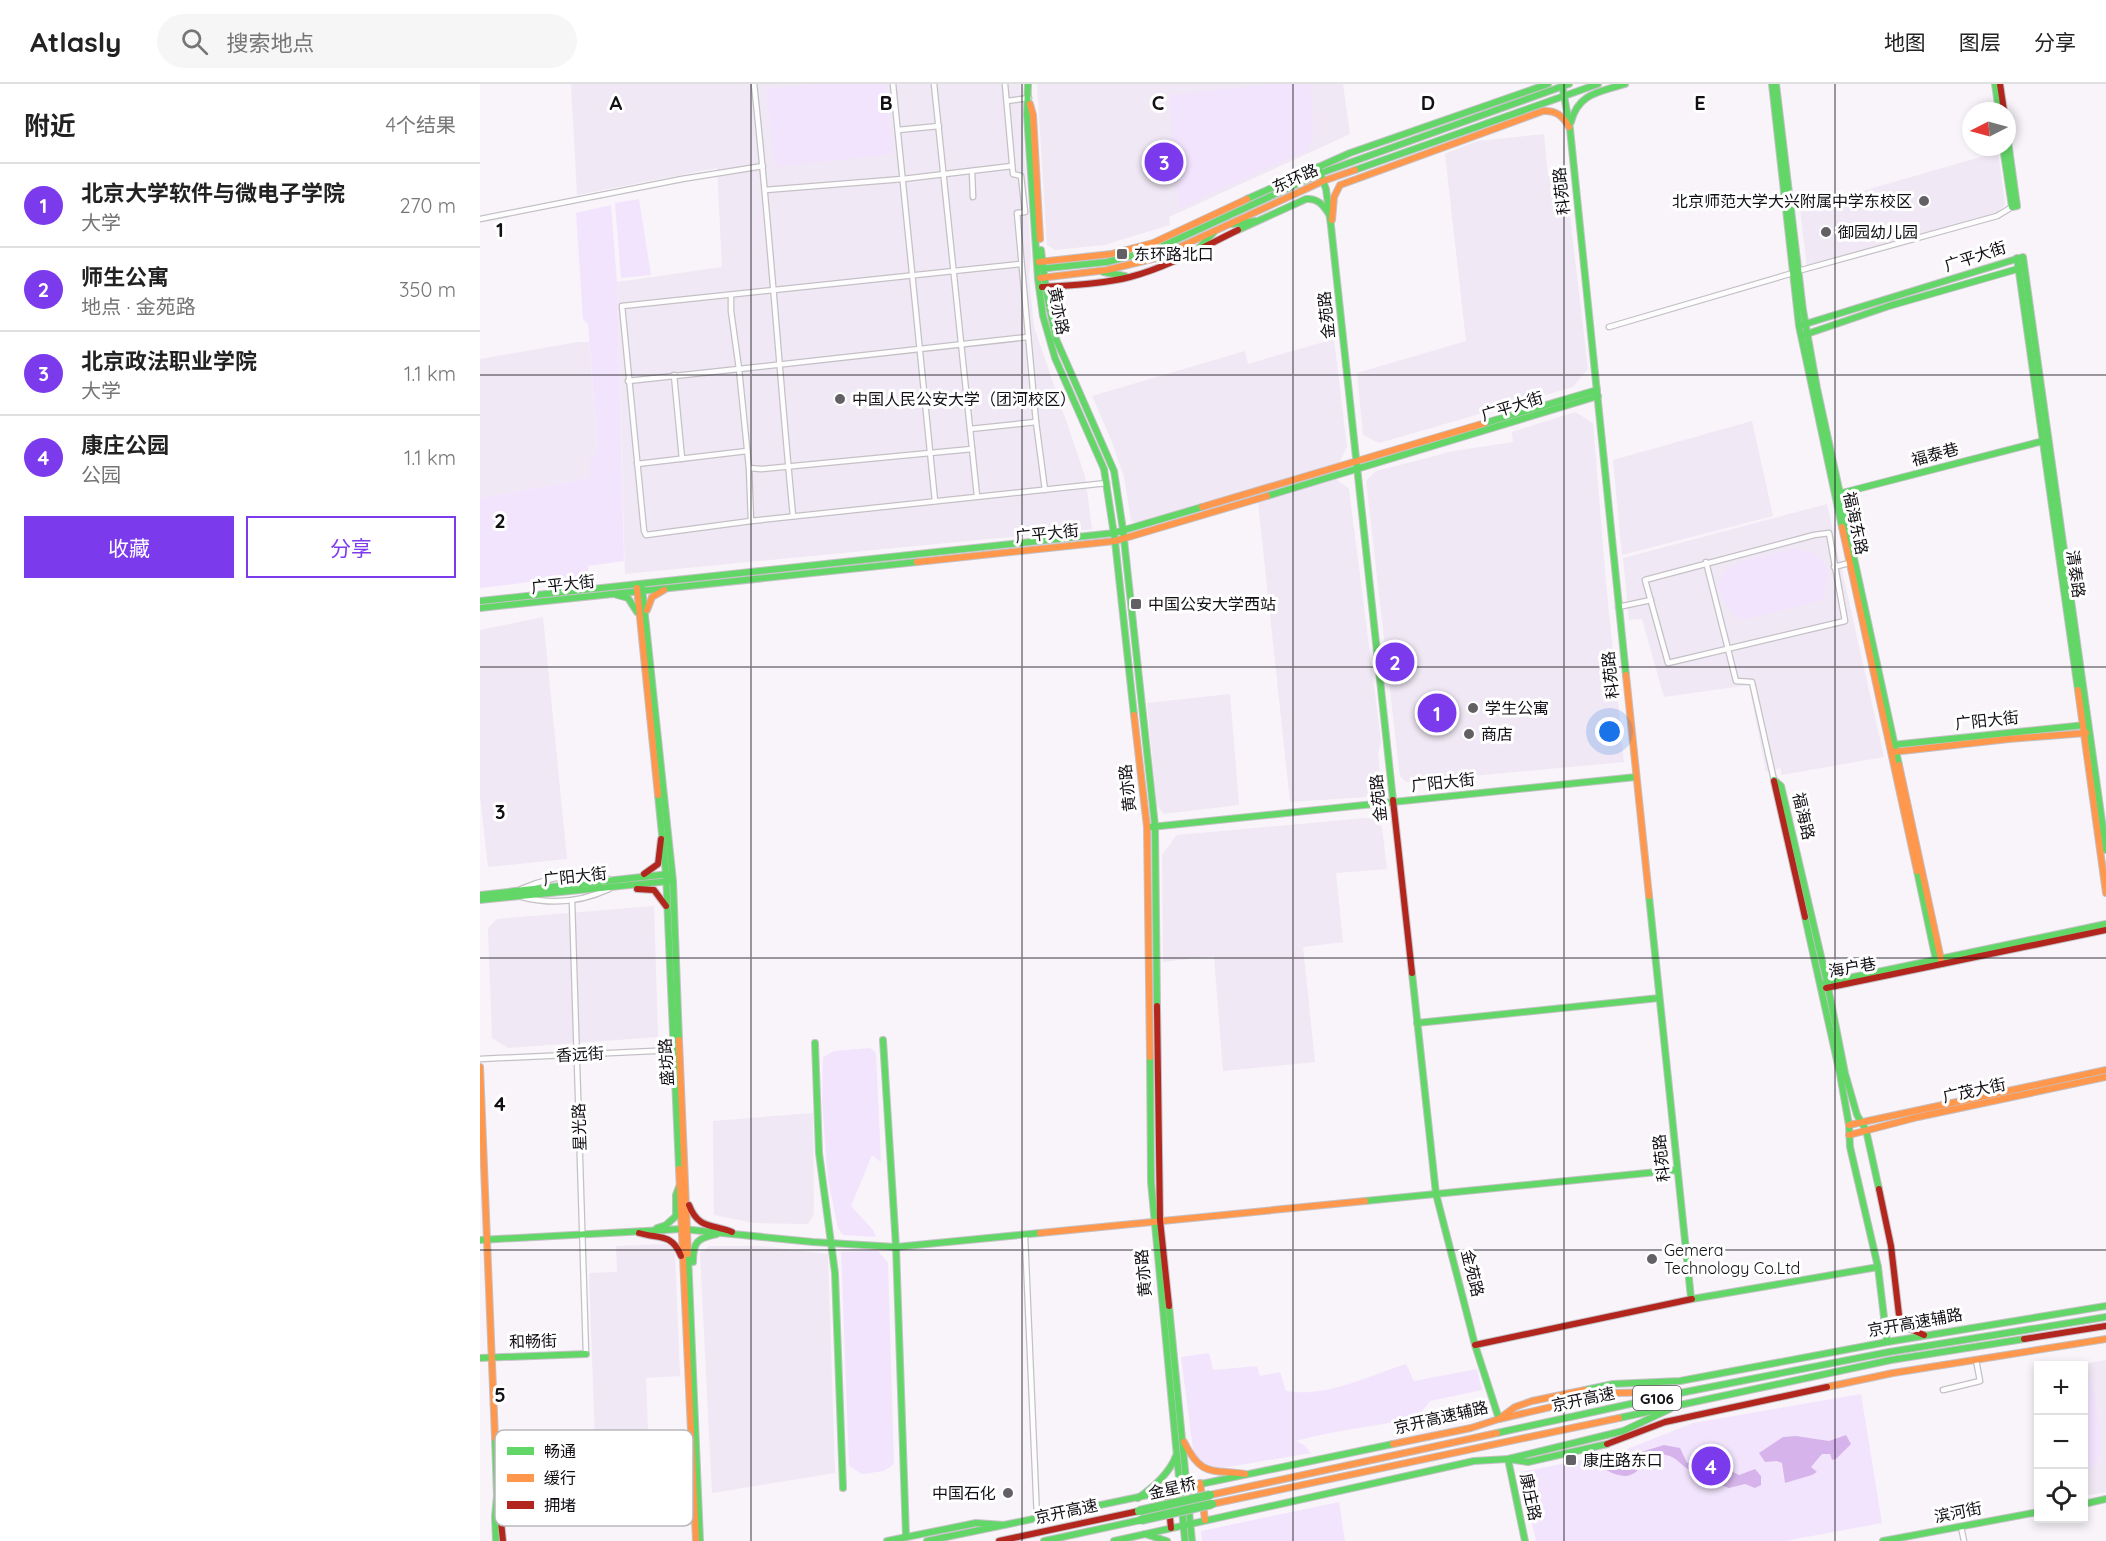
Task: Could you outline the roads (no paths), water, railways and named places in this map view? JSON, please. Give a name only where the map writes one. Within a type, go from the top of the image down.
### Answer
[{"type":"main road","name":"黄亦路","points":[[1028,84],[1033,115],[1043,316],[1054,358],[1104,469],[1119,536]]},
{"type":"main road","points":[[1041,274],[1084,258],[1153,243],[1240,202],[1321,174],[1350,153],[1548,84]]},
{"type":"main road","points":[[1581,99],[1625,84]]},
{"type":"main road","name":"福海东路","points":[[1774,84],[1803,330],[1939,962]]},
{"type":"main road","points":[[1995,84],[1997,102]]},
{"type":"main road","points":[[2000,84],[2003,102]]},
{"type":"main road","points":[[1570,129],[1575,107],[1596,85]]},
{"type":"main road","points":[[1564,87],[1596,85]]},
{"type":"main road","name":"东环路","points":[[1041,274],[1100,272],[1156,258],[1231,224],[1321,174],[1354,170],[1489,122],[1564,87]]},
{"type":"main road","name":"东环路","points":[[1041,274],[1126,259],[1162,247],[1321,174],[1449,126],[1564,87]]},
{"type":"main road","name":"科苑路","points":[[1564,87],[1598,393],[1690,1299]]},
{"type":"main road","points":[[1340,185],[1525,117],[1550,110],[1562,117],[1570,129]]},
{"type":"main road","points":[[1449,126],[1471,111]]},
{"type":"main road","points":[[1502,117],[1525,117]]},
{"type":"main road","points":[[1470,138],[1489,122]]},
{"type":"main road","points":[[1402,135],[1424,135]]},
{"type":"main road","points":[[2004,156],[2012,207],[2017,206],[2010,156]]},
{"type":"main road","points":[[1331,226],[1335,190],[1354,170]]},
{"type":"main road","name":"金苑路","points":[[1321,174],[1330,216],[1436,1194],[1475,1345],[1499,1419]]},
{"type":"main road","points":[[1240,202],[1272,196]]},
{"type":"main road","points":[[1041,274],[1102,282],[1129,277],[1195,251],[1306,199],[1313,198],[1323,205],[1330,216]]},
{"type":"main road","points":[[1231,224],[1261,221]]},
{"type":"main road","points":[[1162,247],[1177,232]]},
{"type":"main road","points":[[1195,251],[1214,232]]},
{"type":"main road","name":"广平大街","points":[[1803,330],[2020,258]]},
{"type":"main road","name":"清泰路","points":[[2020,258],[2106,894]]},
{"type":"main road","name":"广平大街","points":[[1803,330],[2022,267]]},
{"type":"main road","name":"清泰路","points":[[2022,267],[2043,441],[2085,729],[2106,850]]},
{"type":"main road","points":[[1100,272],[1129,277]]},
{"type":"main road","name":"黄亦路","points":[[1041,274],[1051,319],[1063,357],[1114,471],[1151,827],[1157,1220],[1176,1453],[1183,1487]]},
{"type":"main road","name":"广平大街","points":[[480,608],[605,594],[639,587],[672,587],[1119,536],[1598,393]]},
{"type":"main road","name":"福泰巷","points":[[1837,495],[2043,441]]},
{"type":"main road","name":"福海东路","points":[[1837,495],[1849,563],[1892,748]]},
{"type":"main road","name":"广平大街","points":[[480,601],[639,587],[1119,536]]},
{"type":"main road","name":"盛坊路","points":[[639,587],[640,619],[670,878],[668,912],[687,1197],[684,1265],[692,1430]]},
{"type":"main road","name":"盛坊路","points":[[639,587],[647,634],[670,878],[680,1183],[690,1281],[698,1541]]},
{"type":"main road","points":[[647,634],[649,601],[658,592],[672,587]]},
{"type":"main road","points":[[605,594],[627,598],[640,619]]},
{"type":"main road","name":"广阳大街","points":[[1892,748],[2085,729]]},
{"type":"main road","name":"广阳大街","points":[[1151,827],[1636,777]]},
{"type":"main road","name":"福海路","points":[[1774,780],[1845,1072],[1857,1115],[1864,1126],[1892,1246],[1899,1315],[1906,1327],[1927,1335]]},
{"type":"main road","points":[[635,877],[652,871],[657,866],[660,860],[659,844],[663,833]]},
{"type":"main road","name":"广阳大街","points":[[480,900],[612,883],[635,877],[670,878]]},
{"type":"main road","name":"广阳大街","points":[[612,883],[625,886],[670,878]]},
{"type":"main road","points":[[625,886],[631,889],[654,890],[668,912]]},
{"type":"main road","name":"广阳大街","points":[[480,895],[519,894]]},
{"type":"main road","name":"海户巷","points":[[1939,962],[2106,924]]},
{"type":"main road","name":"海户巷","points":[[1825,985],[2106,930]]},
{"type":"main road","name":"福海路","points":[[1825,985],[1850,1147],[1878,1267],[1887,1342]]},
{"type":"main road","points":[[1417,1023],[1659,998]]},
{"type":"main road","points":[[883,1040],[896,1247],[906,1536]]},
{"type":"main road","points":[[814,1043],[819,1153],[835,1273],[843,1488]]},
{"type":"main road","points":[[480,1067],[484,1240],[495,1440]]},
{"type":"main road","name":"广茂大街","points":[[1849,1130],[1924,1110],[2105,1073]]},
{"type":"main road","name":"广茂大街","points":[[1864,1126],[1918,1117],[2094,1079],[2105,1073]]},
{"type":"main road","points":[[484,1240],[685,1229],[896,1247],[1677,1170]]},
{"type":"main road","points":[[650,1231],[666,1225],[676,1216],[676,1195],[680,1183]]},
{"type":"main road","points":[[687,1197],[690,1210],[701,1224],[723,1228],[736,1234]]},
{"type":"main road","name":"黄亦路","points":[[1157,1220],[1182,1437],[1183,1487]]},
{"type":"main road","points":[[636,1231],[646,1236],[668,1237],[675,1242],[684,1265]]},
{"type":"main road","points":[[690,1281],[694,1245],[697,1240],[725,1233]]},
{"type":"main road","points":[[1475,1345],[1690,1299],[1878,1267]]},
{"type":"main road","name":"京开高速辅路","points":[[887,1541],[976,1523],[1004,1525],[1471,1428],[1499,1419],[1515,1407],[1532,1401],[1613,1384],[1680,1381],[1887,1342],[2106,1306]]},
{"type":"main road","name":"京开高速","points":[[1211,1499],[1685,1392],[1890,1352],[2106,1317]]},
{"type":"main road","name":"京开高速","points":[[1211,1499],[1891,1360],[2106,1326]]},
{"type":"main road","points":[[1508,1459],[1528,1462],[1617,1442],[1665,1422],[1893,1373],[2106,1339]]},
{"type":"main road","name":"和畅街","points":[[480,1358],[586,1354]]},
{"type":"main road","points":[[1499,1419],[1612,1393],[1685,1392]]},
{"type":"main road","points":[[1114,1541],[1474,1461],[1508,1459],[1623,1431],[1685,1402]]},
{"type":"main road","points":[[1182,1437],[1192,1458],[1204,1469],[1217,1474],[1245,1474]]},
{"type":"main road","name":"盛坊路","points":[[693,1442],[698,1541]]},
{"type":"main road","points":[[1138,1498],[1146,1493],[1168,1470],[1174,1462],[1176,1453]]},
{"type":"main road","name":"康庄路","points":[[1508,1459],[1525,1541]]},
{"type":"main road","points":[[1200,1483],[1205,1520]]},
{"type":"main road","points":[[1183,1487],[1187,1524],[1192,1541]]},
{"type":"main road","points":[[1167,1490],[1171,1528]]},
{"type":"main road","name":"金星桥","points":[[1139,1511],[1211,1499]]},
{"type":"main road","name":"金星桥","points":[[1142,1520],[1211,1499]]},
{"type":"main road","points":[[2088,1503],[2106,1499]]},
{"type":"main road","name":"京开高速","points":[[999,1541],[1139,1511]]},
{"type":"main road","name":"滨河街","points":[[1883,1541],[2034,1513]]},
{"type":"main road","name":"京开高速","points":[[1044,1541],[1142,1520]]},
{"type":"main road","points":[[1185,1541],[1187,1524]]},
{"type":"main road","points":[[927,1541],[1004,1525]]},
{"type":"main road","points":[[495,1526],[496,1541]]},
{"type":"main road","points":[[502,1526],[503,1541]]},
{"type":"main road","points":[[1145,1534],[1167,1541]]},
{"type":"street","points":[[754,84],[793,516]]},
{"type":"street","points":[[893,84],[935,501]]},
{"type":"street","points":[[934,84],[977,496]]},
{"type":"street","points":[[1005,84],[1013,174],[1021,176],[1025,212],[1017,213],[1036,422],[1045,490]]},
{"type":"street","points":[[1007,101],[1029,98]]},
{"type":"street","points":[[898,130],[939,126]]},
{"type":"street","points":[[480,219],[682,179],[763,166]]},
{"type":"street","points":[[765,190],[1012,166]]},
{"type":"street","points":[[972,171],[973,197]]},
{"type":"street","points":[[1609,327],[1997,216],[2012,207]]},
{"type":"street","points":[[1022,264],[622,306],[644,531],[646,535],[793,516],[1107,483]]},
{"type":"street","points":[[731,295],[749,468],[751,521]]},
{"type":"street","points":[[628,381],[1028,337]]},
{"type":"street","points":[[674,375],[682,459]]},
{"type":"street","points":[[970,429],[1036,422]]},
{"type":"street","points":[[749,468],[788,467],[972,449]]},
{"type":"street","points":[[637,464],[747,451]]},
{"type":"street","points":[[1828,533],[1845,621],[1668,663],[1645,580],[1706,562],[1828,533]]},
{"type":"street","points":[[1706,562],[1736,681],[1752,682],[1774,780]]},
{"type":"street","points":[[1834,567],[1849,563]]},
{"type":"street","points":[[1618,607],[1651,600]]},
{"type":"street","points":[[519,894],[541,902],[572,901],[590,898],[612,883]]},
{"type":"street","name":"星光路","points":[[572,901],[586,1354]]},
{"type":"street","name":"香远街","points":[[480,1059],[677,1050]]},
{"type":"street","points":[[1025,1236],[1036,1518]]},
{"type":"street","points":[[1943,1390],[1980,1381],[1976,1360]]},
{"type":"street","points":[[1961,1527],[1964,1541]]},
{"type":"place","name":"北京政法职业学院","points":[[1164,162]]},
{"type":"place","name":"北京师范大学大兴附属中学东校区","points":[[1924,201]]},
{"type":"place","name":"御园幼儿园","points":[[1826,232]]},
{"type":"place","name":"东环路北口","points":[[1122,254]]},
{"type":"place","name":"中国人民公安大学（团河校区）","points":[[840,399]]},
{"type":"place","name":"中国公安大学西站","points":[[1136,604]]},
{"type":"place","name":"师生公寓","points":[[1395,662]]},
{"type":"place","name":"学生公寓","points":[[1473,708]]},
{"type":"place","name":"北京大学软件与微电子学院","points":[[1437,713]]},
{"type":"place","name":"商店","points":[[1469,734]]},
{"type":"place","name":"Gemera Technology Co.Ltd","points":[[1652,1259]]},
{"type":"place","name":"康庄路东口","points":[[1571,1460]]},
{"type":"place","name":"康庄公园","points":[[1711,1466]]},
{"type":"place","name":"中国石化","points":[[1008,1493]]}]
